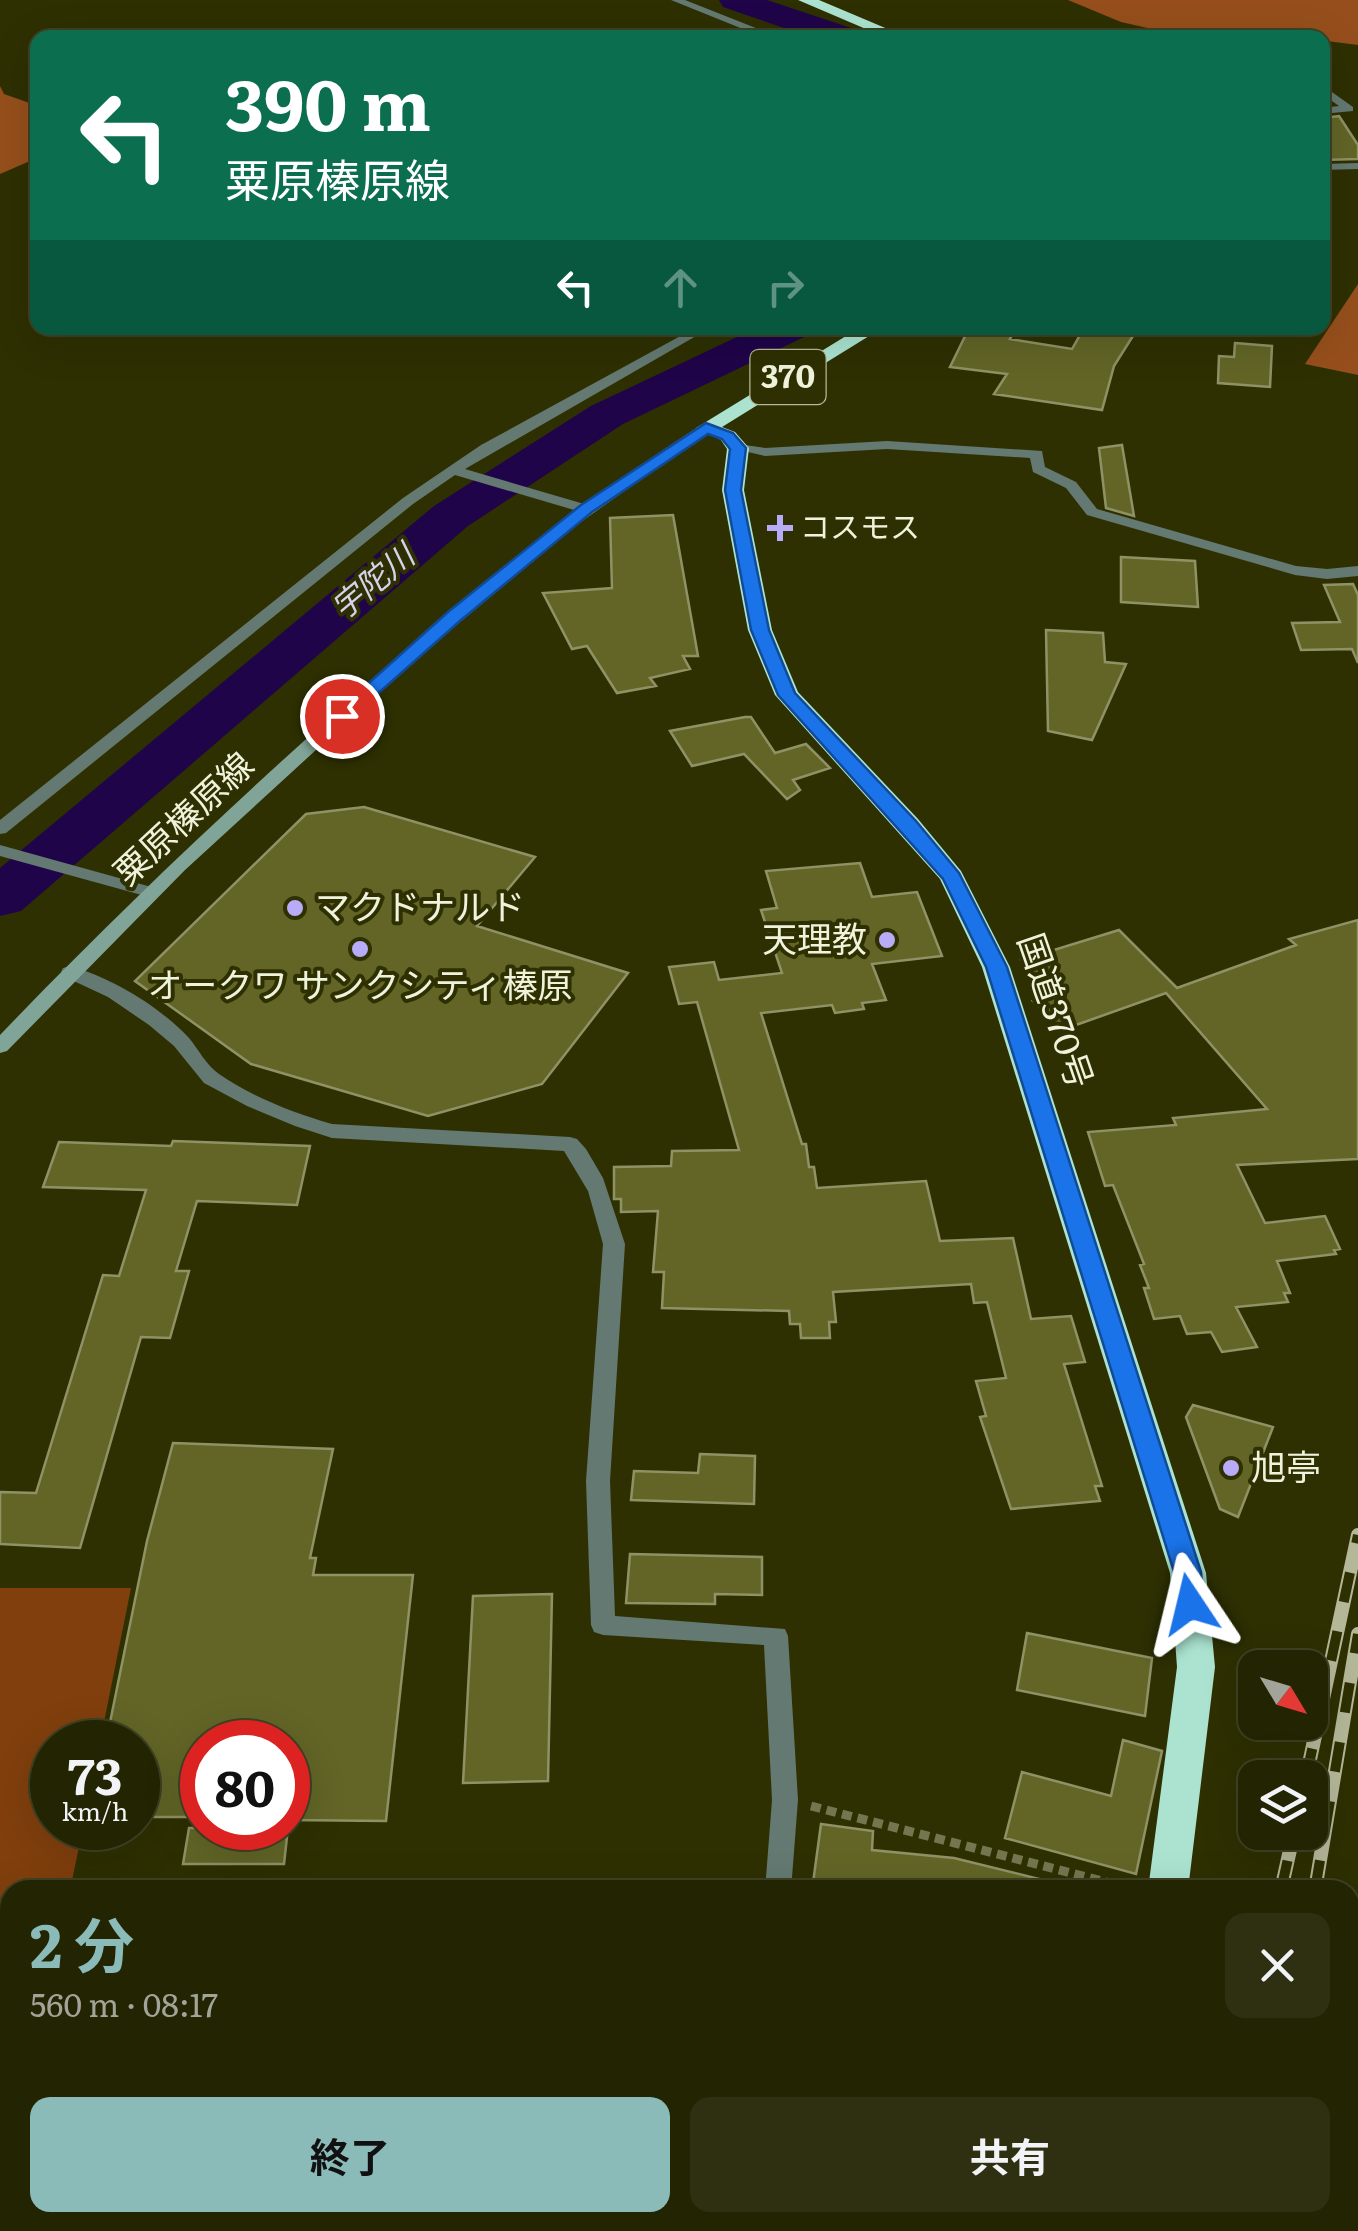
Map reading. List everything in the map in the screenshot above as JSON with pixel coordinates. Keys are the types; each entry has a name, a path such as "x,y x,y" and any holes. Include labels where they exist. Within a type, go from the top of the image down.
{"highway":[{"path":"806,0 882,30"},
{"name":"370","path":"706,428 860,335"},
{"path":"738,448 771,401 802,368"},
{"name":"370","path":"706,428 728,436 738,448"},
{"name":"国道370号","path":"738,448 733,490 760,630 787,695 909,825 952,877 996,967 1188,1572 1196,1667 1169,1880"}],"main road":[{"name":"粟原榛原線","path":"0,1047 228,816 440,628 586,508 706,428"}],"street":[{"path":"676,0 755,30"},
{"path":"1330,95 1358,121"},
{"path":"1330,111 1349,110"},
{"path":"1330,167 1358,166"},
{"path":"0,829 408,501 599,383 691,335"},
{"path":"738,448 764,452 887,445 1037,454 1038,468 1071,485 1092,512 1295,570 1326,574 1358,571"},
{"path":"456,471 586,508"},
{"path":"0,850 149,892"},
{"path":"70,972 103,984 147,1013 182,1044 209,1076 295,1121 332,1130 570,1144 581,1156 610,1220 614,1244 598,1481 603,1625 776,1636 786,1800 779,1880"}],"path":[{"path":"786,1800 1096,1880"}],"shaded area":[{"path":"1068,0 1358,0 1358,45 1330,41 1330,30 1152,29 1121,22"},
{"path":"0,86 4,94 30,103 30,161 0,174"},
{"path":"1358,284 1358,375 1305,364 1324,335 1330,335 1330,326"},
{"path":"0,1588 131,1588 104,1720 30,1720 30,1850 78,1850 72,1880 0,1880"}],"building":[{"path":"1339,116 1358,145 1358,159 1330,160 1330,117"},
{"path":"966,335 1012,335 1010,339 1072,349 1080,335 1134,335 1114,366 1102,410 994,394 1007,374 950,367"},
{"path":"1235,343 1272,346 1270,387 1218,383 1219,356 1234,357"},
{"path":"1122,445 1134,516 1106,508 1099,448"},
{"path":"673,515 698,656 683,656 690,669 650,678 656,686 617,693 587,646 572,649 543,593 612,588 610,518"},
{"path":"1121,557 1195,561 1198,607 1121,602"},
{"path":"1353,584 1358,595 1358,663 1352,649 1301,650 1292,623 1340,622 1324,585"},
{"path":"1046,630 1103,633 1105,662 1126,664 1092,740 1048,731"},
{"path":"751,717 775,753 806,744 830,768 793,780 800,790 787,799 744,754 692,766 670,731"},
{"name":"オークワ サンクシティ榛原","path":"364,807 535,857 477,926 628,973 542,1084 428,1116 251,1064 135,981 306,814"},
{"path":"860,863 872,897 917,892 942,956 872,964 886,1000 862,1003 864,1009 835,1013 832,1005 761,1013 802,1144 806,1144 809,1167 814,1167 817,1188 926,1181 940,1241 1013,1238 1031,1319 1071,1316 1085,1362 1064,1364 1102,1486 1095,1486 1100,1501 1011,1509 980,1417 986,1416 976,1381 1006,1378 987,1302 974,1303 971,1284 833,1292 836,1322 829,1322 830,1338 801,1338 800,1324 790,1324 789,1311 662,1308 664,1272 653,1272 658,1211 621,1212 621,1199 614,1199 614,1167 671,1166 672,1151 739,1150 697,1002 679,1004 669,967 714,962 719,980 782,973 761,910 777,908 766,871"},
{"path":"1358,920 1358,1159 1237,1165 1265,1223 1325,1216 1340,1249 1334,1250 1336,1254 1277,1261 1290,1293 1284,1293 1288,1302 1236,1307 1257,1347 1222,1352 1211,1332 1187,1334 1180,1316 1154,1319 1144,1288 1149,1288 1140,1265 1144,1264 1113,1185 1105,1186 1088,1132 1176,1125 1173,1118 1267,1109 1166,993 1062,1030 1033,1001 1052,994 1021,960 1119,930 1177,988 1296,945 1289,939"},
{"path":"173,1141 310,1146 297,1205 197,1201 176,1271 189,1271 170,1338 141,1337 80,1548 0,1544 0,1492 36,1493 103,1275 119,1276 146,1190 43,1187 59,1142 171,1146"},
{"name":"旭亭","path":"1193,1405 1273,1427 1238,1517 1220,1509 1186,1417"},
{"path":"173,1443 333,1449 310,1558 316,1558 313,1575 413,1575 386,1821 310,1820 310,1720 180,1720 180,1817 160,1817 160,1720 110,1720 147,1541"},
{"path":"700,1454 755,1456 754,1504 631,1500 634,1471 698,1473"},
{"path":"630,1554 762,1557 762,1595 715,1594 715,1604 626,1603"},
{"path":"552,1594 548,1781 463,1783 473,1596"},
{"path":"1027,1633 1152,1658 1145,1716 1017,1690"},
{"path":"1123,1740 1162,1751 1136,1874 1005,1838 1022,1772 1111,1796"},
{"path":"821,1824 873,1831 872,1850 954,1858 1039,1879 1039,1880 813,1880"},
{"path":"185,1850 286,1850 284,1864 183,1864"}],"waterway":[{"name":"宇陀川","path":"735,0 824,30"},
{"name":"宇陀川","path":"0,898 451,516 607,415 774,335"}],"railway":[{"path":"1310,1760 1358,1535"},
{"path":"1317,1880 1358,1634"},
{"path":"1283,1880 1290,1850"}],"place":[{"name":"コスモス","path":"780,528"},
{"name":"マクドナルド","path":"295,908"},
{"name":"天理教","path":"887,940"},
{"name":"オークワ サンクシティ榛原","path":"360,949"},
{"name":"旭亭","path":"1231,1468"}],"route":[{"path":"342,716 586,508 706,428 728,436 738,448 733,490 760,630 787,695 909,825 952,877 996,967 1188,1572 1190,1604"}]}
